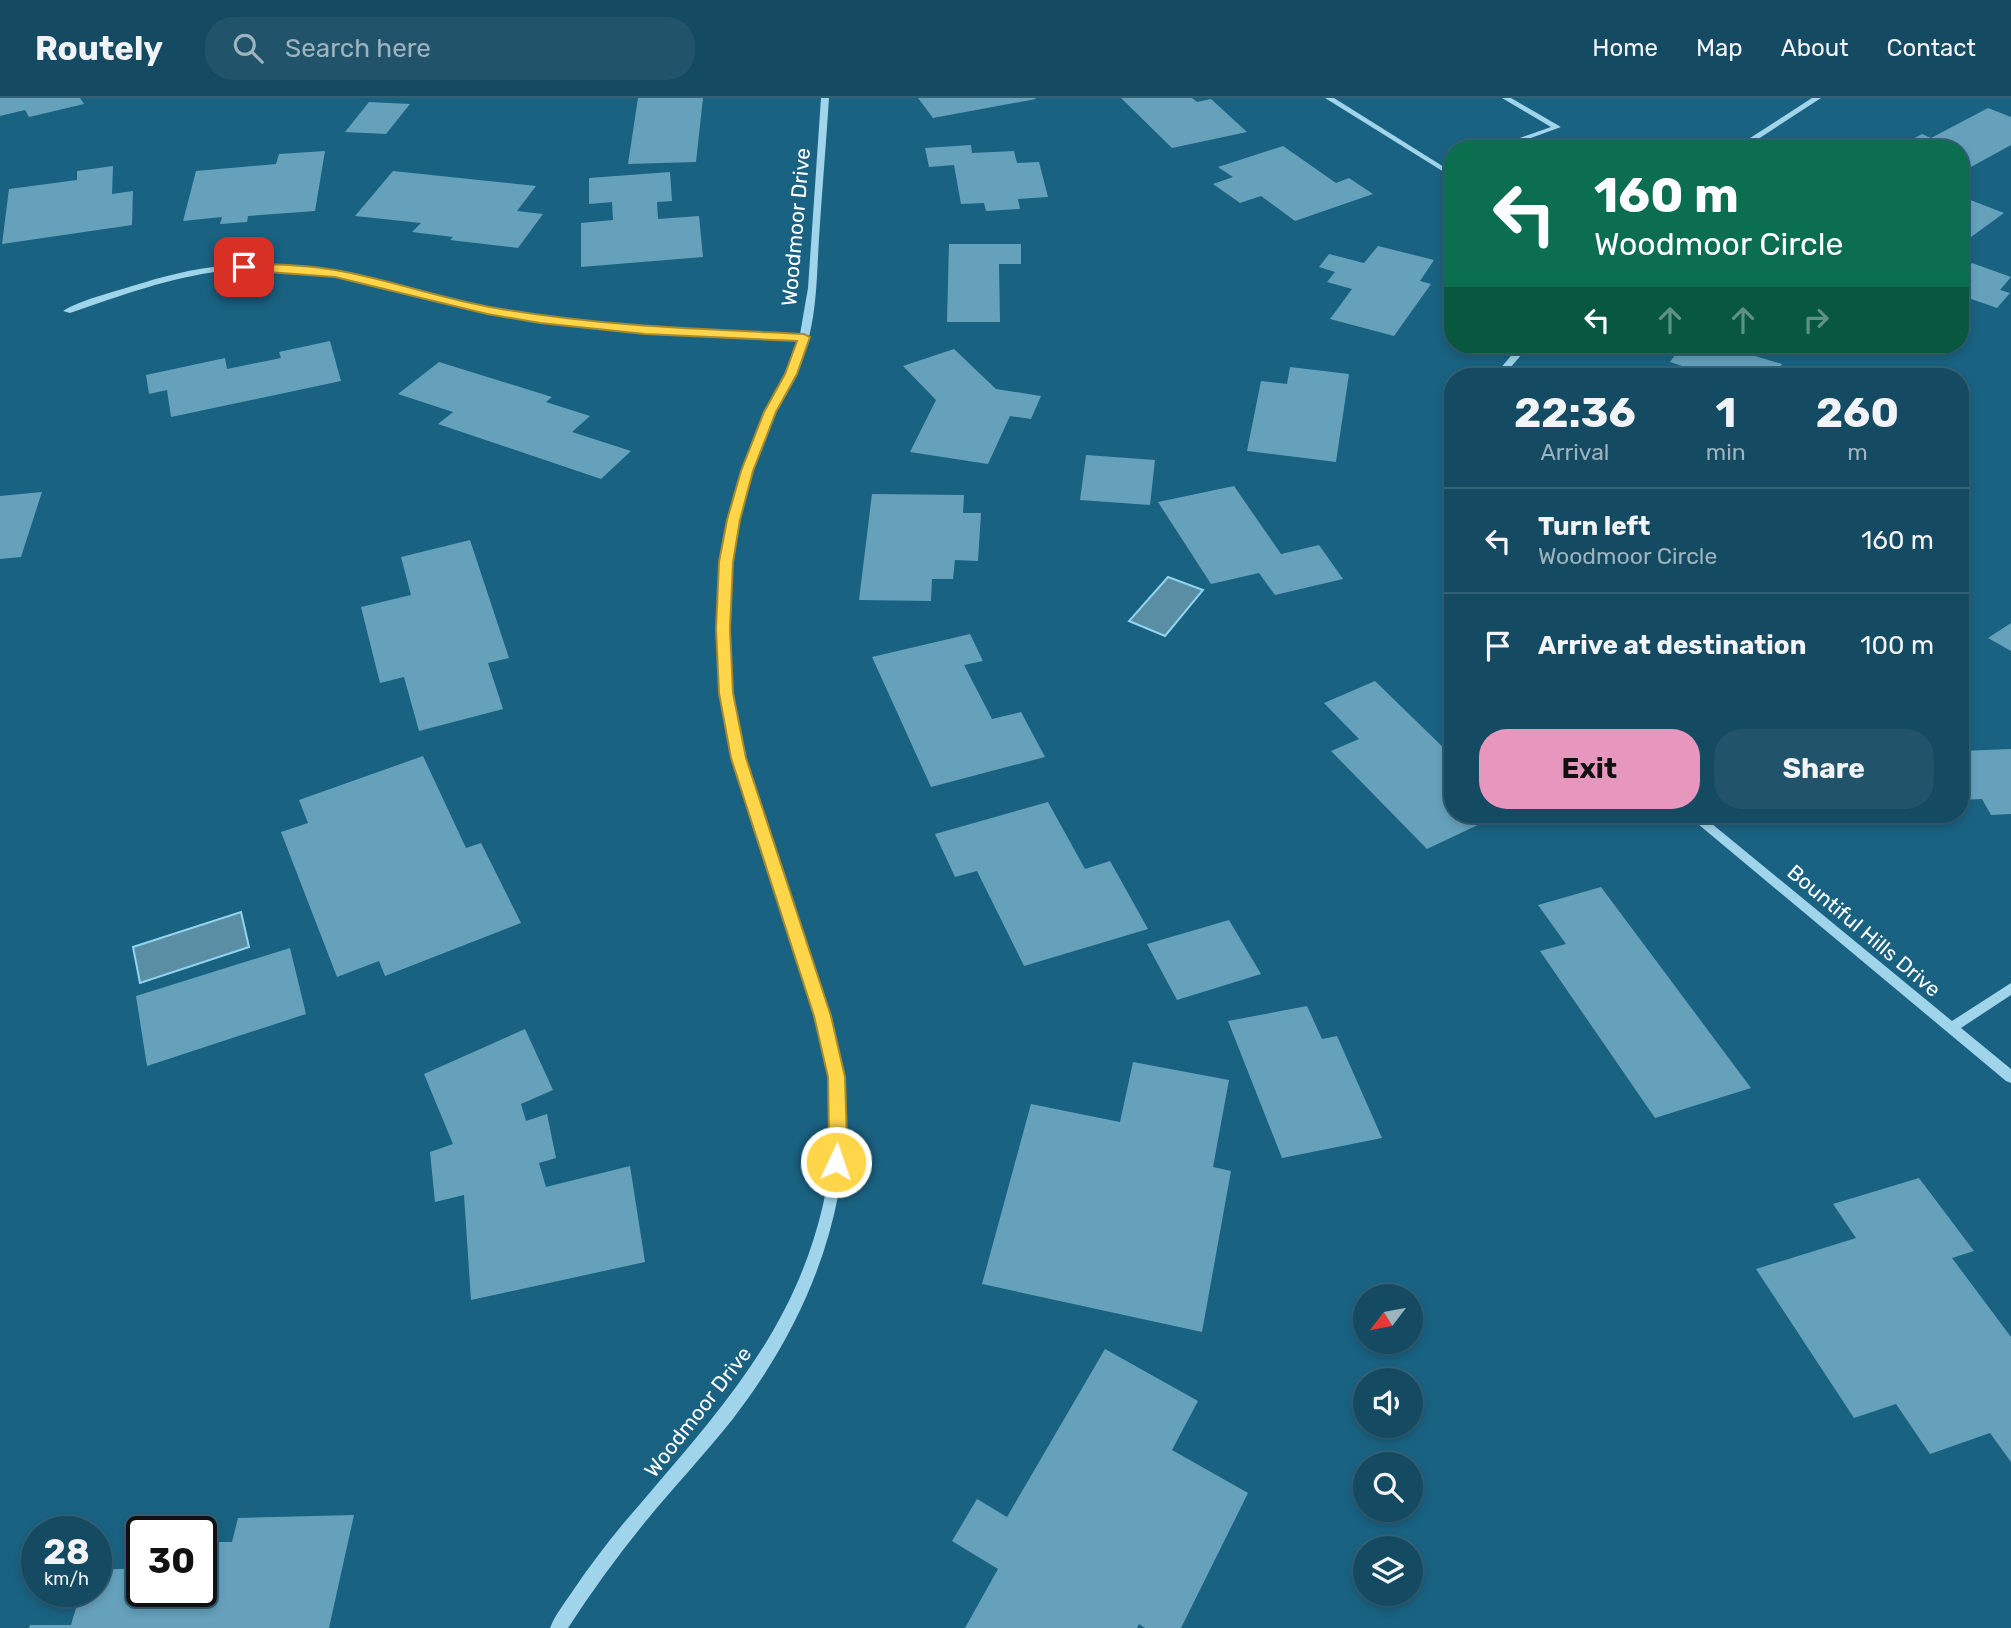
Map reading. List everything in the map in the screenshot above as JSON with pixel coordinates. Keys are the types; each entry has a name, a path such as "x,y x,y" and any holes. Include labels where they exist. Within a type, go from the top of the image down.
{"street":[{"name":"Woodmoor Drive","path":"558,1628 606,1558 748,1385 782,1333 813,1269 831,1206 838,1140 836,1077 822,1016 738,758 726,693 723,629 726,562 737,508 770,412 791,374 804,337 811,296 825,98"},
{"path":"1329,98 1444,170"},
{"path":"1506,98 1557,127 1519,140"},
{"path":"1751,140 1817,98"},
{"path":"1440,167 1444,166"},
{"path":"67,311 177,276 224,268 276,267 335,273 487,310 540,319 645,331 804,337"},
{"path":"1505,368 1517,354"},
{"name":"Bountiful Hills Drive","path":"1703,823 2011,1077"},
{"path":"1951,1028 2011,988"}],"water":[{"path":"1168,577 1203,590 1165,636 1129,621"},
{"path":"241,912 249,947 140,983 133,947"}],"building":[{"path":"0,98 80,98 84,104 29,117 25,110 0,116"},
{"path":"638,98 703,98 696,162 628,164"},
{"path":"918,98 1035,98 1036,99 933,118"},
{"path":"1121,98 1192,98 1197,102 1211,99 1247,132 1172,148"},
{"path":"369,102 410,104 386,134 345,132"},
{"path":"1988,108 2011,117 2011,145 1969,168 1969,140 1911,140 1922,134 1931,138"},
{"path":"971,145 972,153 1014,151 1017,163 1039,162 1048,197 1018,199 1020,209 986,211 984,203 961,204 954,165 929,167 925,148"},
{"path":"1283,146 1336,183 1349,178 1373,194 1295,221 1261,196 1240,203 1213,184 1233,177 1218,167"},
{"path":"325,151 315,211 248,216 247,222 220,224 222,217 183,221 196,171 276,164 279,154"},
{"path":"113,166 112,194 133,191 132,225 2,244 9,189 77,180 77,171"},
{"path":"393,171 536,186 517,211 543,214 518,248 450,240 453,237 412,232 421,223 355,216"},
{"path":"670,172 672,201 657,202 658,219 699,216 703,257 581,267 581,223 613,220 612,202 589,204 589,178"},
{"path":"1969,199 2004,213 1969,238"},
{"path":"949,244 1021,244 1021,264 999,264 1000,322 947,322"},
{"path":"1378,246 1434,260 1420,281 1431,284 1394,336 1330,319 1352,289 1327,282 1335,272 1319,267 1329,254 1364,263"},
{"path":"1972,263 2011,277 2000,290 2010,293 1997,308 1969,298 1969,266"},
{"path":"330,341 341,381 171,417 167,390 149,394 146,375 225,358 227,369 281,358 279,352"},
{"path":"954,349 996,389 1041,396 1031,419 1010,416 988,464 910,452 936,400 903,366"},
{"path":"1676,354 1749,354 1782,364 1780,368 1684,368 1670,362"},
{"path":"439,362 552,397 546,402 590,416 572,432 631,451 601,479 438,424 453,412 398,394"},
{"path":"1290,367 1349,374 1336,462 1247,451 1261,381 1287,384"},
{"path":"1086,455 1155,460 1150,505 1080,500"},
{"path":"1234,486 1281,554 1319,545 1343,579 1275,595 1259,573 1211,584 1158,502"},
{"path":"42,492 21,557 0,559 0,496"},
{"path":"872,494 964,495 963,513 981,513 978,561 955,560 953,579 932,579 931,601 859,600"},
{"path":"470,540 509,658 488,663 503,709 419,731 404,677 380,683 361,607 411,595 401,557"},
{"path":"2011,623 2011,651 1988,638"},
{"path":"970,634 983,661 964,665 992,719 1021,712 1045,757 931,787 872,657"},
{"path":"1375,681 1444,748 1444,823 1482,823 1427,849 1331,751 1359,739 1324,703"},
{"path":"2011,749 2011,814 1991,815 1982,799 1969,800 1969,751"},
{"path":"423,756 466,848 481,843 521,923 385,976 379,961 337,977 281,832 308,823 299,800"},
{"path":"1048,802 1085,869 1110,861 1148,929 1024,966 977,871 955,877 935,834"},
{"path":"1601,887 1751,1088 1655,1118 1540,951 1566,944 1538,905"},
{"path":"1229,920 1261,974 1177,1000 1147,944"},
{"path":"290,948 306,1014 147,1066 136,996"},
{"path":"1307,1006 1322,1039 1337,1036 1382,1138 1282,1158 1228,1021"},
{"path":"525,1029 553,1090 521,1104 526,1121 547,1114 556,1158 539,1163 546,1187 630,1166 645,1262 471,1300 464,1195 435,1202 430,1152 453,1144 424,1074"},
{"path":"1133,1062 1229,1080 1213,1167 1231,1171 1202,1332 982,1284 1031,1104 1120,1122"},
{"path":"1919,1178 1974,1251 1952,1258 2011,1337 2011,1462 1990,1433 1930,1454 1896,1404 1854,1418 1756,1269 1856,1238 1833,1204"},
{"path":"1105,1349 1198,1401 1172,1450 1248,1493 1181,1628 1145,1628 1139,1624 1137,1628 965,1628 998,1569 952,1541 977,1499 1007,1517"},
{"path":"354,1515 329,1628 29,1628 30,1625 71,1625 76,1607 112,1607 112,1569 126,1569 126,1607 217,1607 217,1542 232,1542 238,1518"}],"route":[{"path":"244,267 276,267 335,273 487,310 590,326 645,331 804,337 791,374 770,412 747,471 733,520 726,562 723,629 726,693 738,758 822,1016 836,1077 836,1162"}]}
